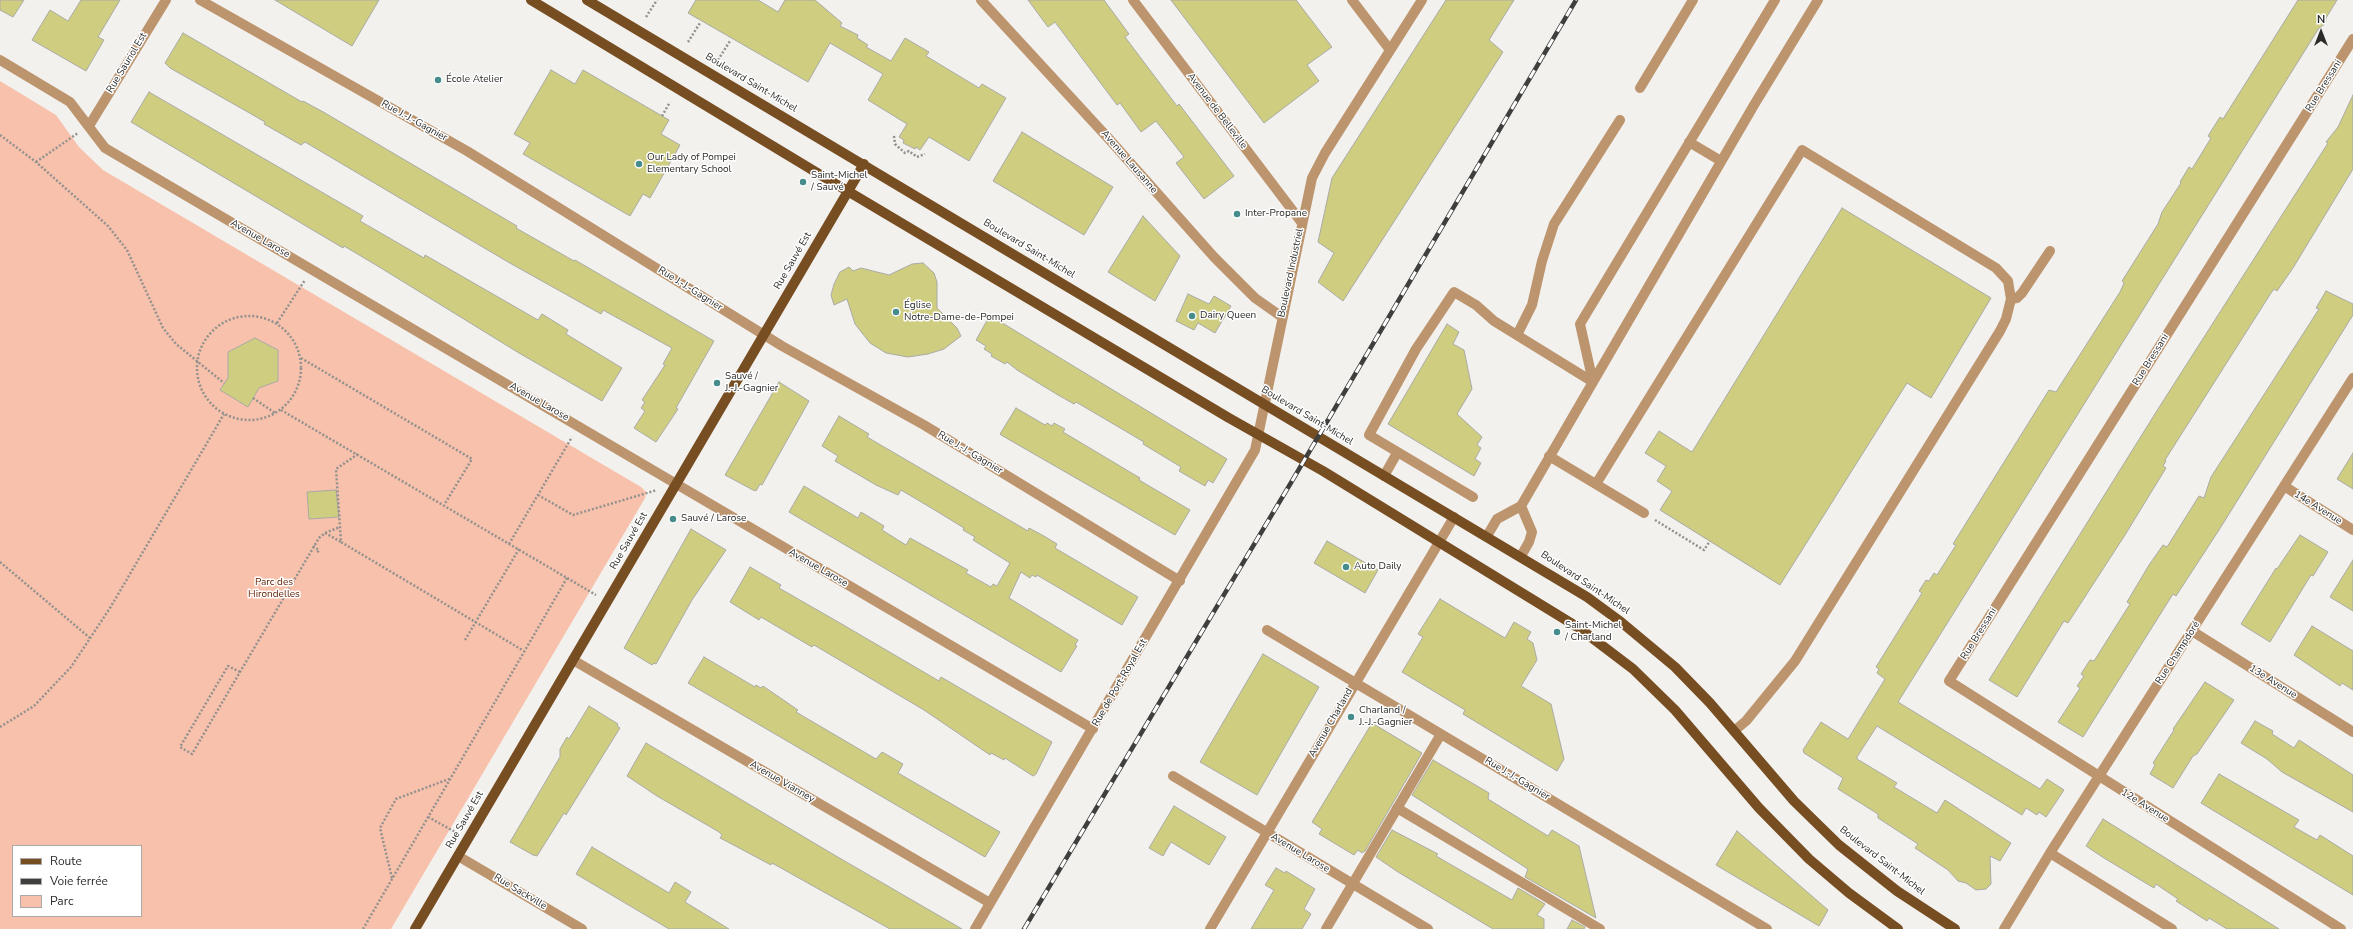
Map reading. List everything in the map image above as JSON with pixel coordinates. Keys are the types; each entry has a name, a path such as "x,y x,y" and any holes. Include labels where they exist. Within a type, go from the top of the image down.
{"main road":[{"path":"531,0 848,191 1258,433 1566,619 1632,670 1686,721 1782,832 1835,881 1894,928"},
{"name":"Boulevard Saint-Michel","path":"587,0 864,164 1264,405 1521,556 1587,597 1644,640 1698,690 1794,801 1839,845 1897,891 1955,929"},
{"name":"Rue Sauvé Est","path":"415,929 864,164"}],"street":[{"name":"Rue Sauriol Est","path":"89,126 166,0"},
{"name":"Rue J.-J.-Gagnier","path":"200,0 467,151 764,335 924,425 1180,580"},
{"name":"Avenue Lausanne","path":"981,0 1110,139 1214,257 1255,298 1282,317"},
{"name":"Avenue de Belleville","path":"1133,0 1302,223"},
{"path":"1352,0 1390,50"},
{"name":"Boulevard Industriel","path":"1258,433 1312,178 1318,166 1422,0"},
{"path":"1640,88 1693,0"},
{"path":"1593,382 1580,324 1775,0"},
{"path":"1487,536 1497,519 1521,506 1721,161 1818,0"},
{"name":"Rue Bressani","path":"1950,681 2353,39"},
{"name":"Avenue Larose","path":"0,60 70,102 105,148 579,425 676,485 1093,729"},
{"path":"1517,335 1532,305 1542,261 1554,224 1620,120"},
{"path":"1689,142 1721,161"},
{"path":"1596,484 1802,150 1996,268 2008,281 2011,299 2006,319 2000,331 1795,661 1746,721 1734,731"},
{"path":"2011,299 2017,298 2022,293 2050,251"},
{"path":"1473,497 1369,435 1416,349 1454,292 1476,305 1494,321 1593,382"},
{"name":"Rue Champdoré","path":"2004,929 2098,777 2353,378"},
{"name":"Rue de Port-Royal Est","path":"975,929 1255,450 1258,433"},
{"path":"1384,476 1397,453"},
{"path":"1549,456 1644,513"},
{"name":"14e Avenue","path":"2284,486 2353,530"},
{"path":"1521,506 1532,532 1529,542 1521,556"},
{"name":"Avenue Charland","path":"1210,929 1454,517"},
{"name":"Rue J.-J.-Gagnier","path":"1267,630 1767,929"},
{"name":"13e Avenue","path":"2192,631 2353,732"},
{"name":"Avenue Vianney","path":"573,660 990,903"},
{"name":"12e Avenue","path":"1950,681 2098,777 2341,929"},
{"path":"1326,929 1441,734"},
{"name":"Avenue Larose","path":"1173,776 1428,929"},
{"path":"1397,808 1600,929"},
{"path":"2050,853 2172,929"},
{"name":"Rue Sackville","path":"458,856 582,929"}],"path":[{"path":"646,17 657,0"},
{"path":"688,42 700,23"},
{"path":"718,60 730,42"},
{"path":"662,116 670,102"},
{"path":"36,162 89,126"},
{"path":"0,135 36,162 99,216 117,236 134,264 163,328 176,344 224,383"},
{"path":"894,136 895,144 905,153 909,151 917,157 924,154"},
{"path":"277,324 312,269"},
{"path":"248,315 263,318 277,324 288,332 296,344 300,357 302,372 292,399 281,410 275,413 250,420 236,419 224,414 212,405 202,393 197,378 197,362 200,348 208,335 219,325 233,318 248,315"},
{"path":"300,357 472,459 444,505"},
{"path":"253,398 275,413"},
{"path":"281,410 607,602"},
{"path":"0,727 34,706 71,667 110,608 224,414"},
{"path":"510,544 579,425"},
{"path":"341,542 336,469 358,454"},
{"path":"538,495 573,515 676,485"},
{"path":"1659,523 1704,550 1710,541"},
{"path":"240,672 228,666 180,747 192,754 240,672 313,546 325,533 340,527"},
{"path":"325,533 524,651"},
{"path":"313,546 319,550 317,553"},
{"path":"465,640 519,549"},
{"path":"0,562 90,638"},
{"path":"363,929 567,578"},
{"path":"392,878 380,828 396,799 450,779"},
{"path":"428,817 468,839"}],"green space":[{"name":"Parc des Hirondelles","path":"0,81 56,115 79,147 103,170 641,487 646,492 645,498 391,929 0,929"}],"building":[{"path":"0,0 24,0 13,17 0,10"},
{"path":"81,0 120,0 98,37 104,40 86,71 32,40 50,10 68,21"},
{"path":"275,0 379,0 352,46"},
{"path":"696,0 758,0 778,12 785,0 815,0 842,23 840,26 858,35 857,38 868,45 866,47 891,61 905,38 929,52 926,56 979,88 982,84 1006,98 969,161 929,137 920,150 916,147 915,149 903,143 904,140 899,137 907,124 868,100 883,74 830,43 808,82 688,13"},
{"path":"1028,0 1104,0 1129,34 1125,37 1177,106 1179,104 1234,176 1204,199 1176,163 1184,157 1156,121 1141,132 1120,103 1117,105 1055,22 1048,27"},
{"path":"1171,0 1296,0 1332,47 1307,65 1319,81 1264,123"},
{"path":"1446,0 1514,0 1489,40 1503,52 1343,301 1318,282 1334,253 1318,242 1332,178"},
{"path":"2298,0 2337,0 2326,18 2325,24 2319,28 1898,702 2040,789 2047,779 2064,790 2046,817 2039,812 2037,815 2026,808 2022,815 1877,726 1857,757 1857,759 1897,783 1894,787 1937,813 1945,800 2011,843 2000,861 1990,856 1991,884 1986,889 1976,890 1966,883 1958,881 1948,870 1915,848 1918,844 1878,818 1878,814 1838,789 1843,778 1804,753 1803,750 1821,722 1848,739 1885,679 1877,673 1879,669 1876,667 1922,593 1919,591 1926,580 1929,581 1934,573 1937,575 1956,545 1953,544 2049,390 2056,392 2120,292 2124,283 2122,281 2158,224 2162,212 2181,183 2180,182 2189,167 2192,169 2211,138 2208,136 2220,117 2223,119"},
{"path":"183,33 302,102 303,101 325,113 517,226 516,228 574,261 575,260 714,341 676,408 678,409 656,442 634,428 645,411 641,408 645,402 642,400 665,365 663,364 672,348 603,310 601,314 508,262 305,142 301,145 264,124 265,122 170,68 165,63"},
{"path":"551,70 575,84 583,70 669,120 661,134 680,145 650,198 643,194 630,216 523,154 530,143 514,134"},
{"path":"149,92 363,216 360,221 424,258 425,255 538,320 542,314 568,330 566,334 622,368 602,401 519,353 344,246 343,248 131,122"},
{"path":"2353,95 2353,169 2293,268 2277,291 2274,289 2271,293 2165,460 2166,461 2163,466 2166,468 2125,535 2068,623 2064,621 2017,697 1989,680 2158,409 2328,143 2326,142 2338,127"},
{"path":"1022,132 1113,187 1084,235 993,181"},
{"path":"1842,208 1991,298 1931,398 1907,383 1780,585 1660,510 1672,491 1657,481 1666,466 1645,453 1659,431 1692,452"},
{"path":"1143,216 1180,256 1155,301 1108,272"},
{"name":"Église Notre-Dame-de-Pompei","path":"923,263 934,273 937,282 937,308 957,328 961,336 944,349 928,354 908,357 886,353 870,343 855,324 847,299 834,305 831,295 834,284 840,272 849,267 853,271 861,268 889,275 912,264"},
{"path":"2326,291 2353,304 2353,315 2219,530 2176,596 2173,594 2083,737 2058,722 2080,688 2077,686 2084,676 2081,674 2090,660 2094,661 2130,604 2127,602 2149,565 2163,545 2167,547 2199,496 2204,498 2211,477 2319,309 2316,308"},
{"path":"1188,294 1209,304 1214,296 1231,306 1215,333 1198,323 1194,330 1176,321"},
{"path":"989,317 1004,324 1227,459 1213,483 1208,480 1205,486 1179,471 1181,467 1143,444 1144,442 1076,402 1074,404 1058,395 1017,370 1007,362 1005,364 991,356 992,354 984,349 986,346 976,340"},
{"path":"1447,324 1459,332 1453,344 1464,350 1472,389 1457,414 1482,437 1477,445 1481,448 1475,459 1481,463 1474,476 1388,424"},
{"path":"255,338 278,350 278,381 259,388 248,407 220,390 228,378 228,352"},
{"path":"779,382 809,401 762,485 760,484 756,491 725,475"},
{"path":"1016,408 1045,425 1047,423 1052,426 1054,423 1065,429 1063,432 1190,510 1175,535 1001,435 1000,434"},
{"path":"839,416 869,434 867,437 1028,531 1029,528 1044,536 1057,544 1055,548 1138,597 1122,625 1037,575 1036,577 1032,575 1030,578 1021,572 1009,598 1078,640 1075,645 1077,646 1061,672 789,512 804,486 858,518 861,512 884,526 882,530 906,545 910,538 968,570 966,573 991,587 993,584 997,586 1010,563 973,540 975,537 963,530 964,528 901,490 898,495 876,485 835,461 838,456 822,446"},
{"path":"2353,453 2353,489 2337,479"},
{"path":"336,490 339,517 309,519 307,492"},
{"path":"691,529 726,550 692,600 656,664 654,663 652,665 624,648"},
{"path":"2300,535 2328,552 2313,576 2311,575 2270,642 2241,624 2276,568 2277,569"},
{"name":"Auto Daily","path":"1327,541 1378,570 1365,593 1314,563"},
{"path":"2353,560 2353,611 2330,597"},
{"path":"750,567 781,585 779,588 939,681 941,677 1052,742 1036,774 1033,776 1005,758 1004,760 991,753 990,755 924,710 814,645 812,647 761,617 759,620 730,602"},
{"path":"1440,599 1505,638 1514,622 1531,632 1527,639 1533,643 1537,660 1521,686 1551,704 1564,759 1557,771 1463,714 1465,710 1402,672 1423,637 1418,634"},
{"path":"2312,626 2353,651 2353,690 2342,683 2340,686 2294,655"},
{"path":"1263,654 1319,687 1257,795 1200,762"},
{"path":"704,657 755,687 756,685 761,688 763,686 798,710 796,712 876,759 882,752 903,764 898,773 1000,832 985,857 688,683"},
{"path":"2205,682 2234,700 2197,754 2193,756 2173,788 2150,774 2155,765 2153,763 2174,730 2173,729"},
{"path":"589,706 618,724 617,726 620,728 566,815 564,813 537,856 533,855 510,842 560,757 560,749 567,737 569,739"},
{"path":"2255,721 2273,731 2272,734 2294,748 2299,740 2353,775 2353,812 2282,772 2267,759 2241,743"},
{"path":"1372,723 1422,753 1365,851 1362,853 1358,850 1354,855 1319,834 1322,829 1312,822"},
{"path":"646,743 962,929 890,929 772,863 771,865 720,838 722,835 719,832 657,796 627,776"},
{"path":"1433,760 1489,793 1488,799 1548,836 1552,830 1579,846 1596,918 1525,877 1528,869 1412,795"},
{"path":"2219,774 2299,820 2294,827 2317,840 2320,835 2353,856 2353,895 2201,803"},
{"path":"1174,806 1226,837 1209,865 1171,842 1163,856 1149,848"},
{"path":"2103,819 2279,929 2227,929 2209,918 2207,921 2176,901 2178,899 2156,884 2154,888 2104,858 2086,846"},
{"path":"1392,830 1438,854 1436,856 1512,900 1518,888 1545,904 1537,915 1544,919 1544,929 1493,929 1398,872 1376,857"},
{"path":"1737,831 1828,910 1819,926 1716,865"},
{"path":"592,847 669,893 675,882 691,892 685,902 729,929 669,929 576,874"},
{"path":"1276,868 1285,873 1286,871 1315,889 1304,909 1311,914 1302,929 1251,929 1274,890 1265,885"},
{"path":"1572,920 1585,927 1584,929 1567,929"}],"railway":[{"path":"1024,929 1292,481 1576,0"}],"place":[{"name":"École Atelier","path":"438,80"},
{"name":"Our Lady of Pompei Elementary School","path":"639,164"},
{"name":"Saint-Michel / Sauvé","path":"803,182"},
{"name":"Inter-Propane","path":"1237,214"},
{"name":"Église Notre-Dame-de-Pompei","path":"896,312"},
{"name":"Dairy Queen","path":"1192,316"},
{"name":"Sauvé / J.-J.-Gagnier","path":"717,383"},
{"name":"Sauvé / Larose","path":"673,519"},
{"name":"Auto Daily","path":"1346,567"},
{"name":"Saint-Michel / Charland","path":"1557,632"},
{"name":"Charland / J.-J.-Gagnier","path":"1351,717"}]}
